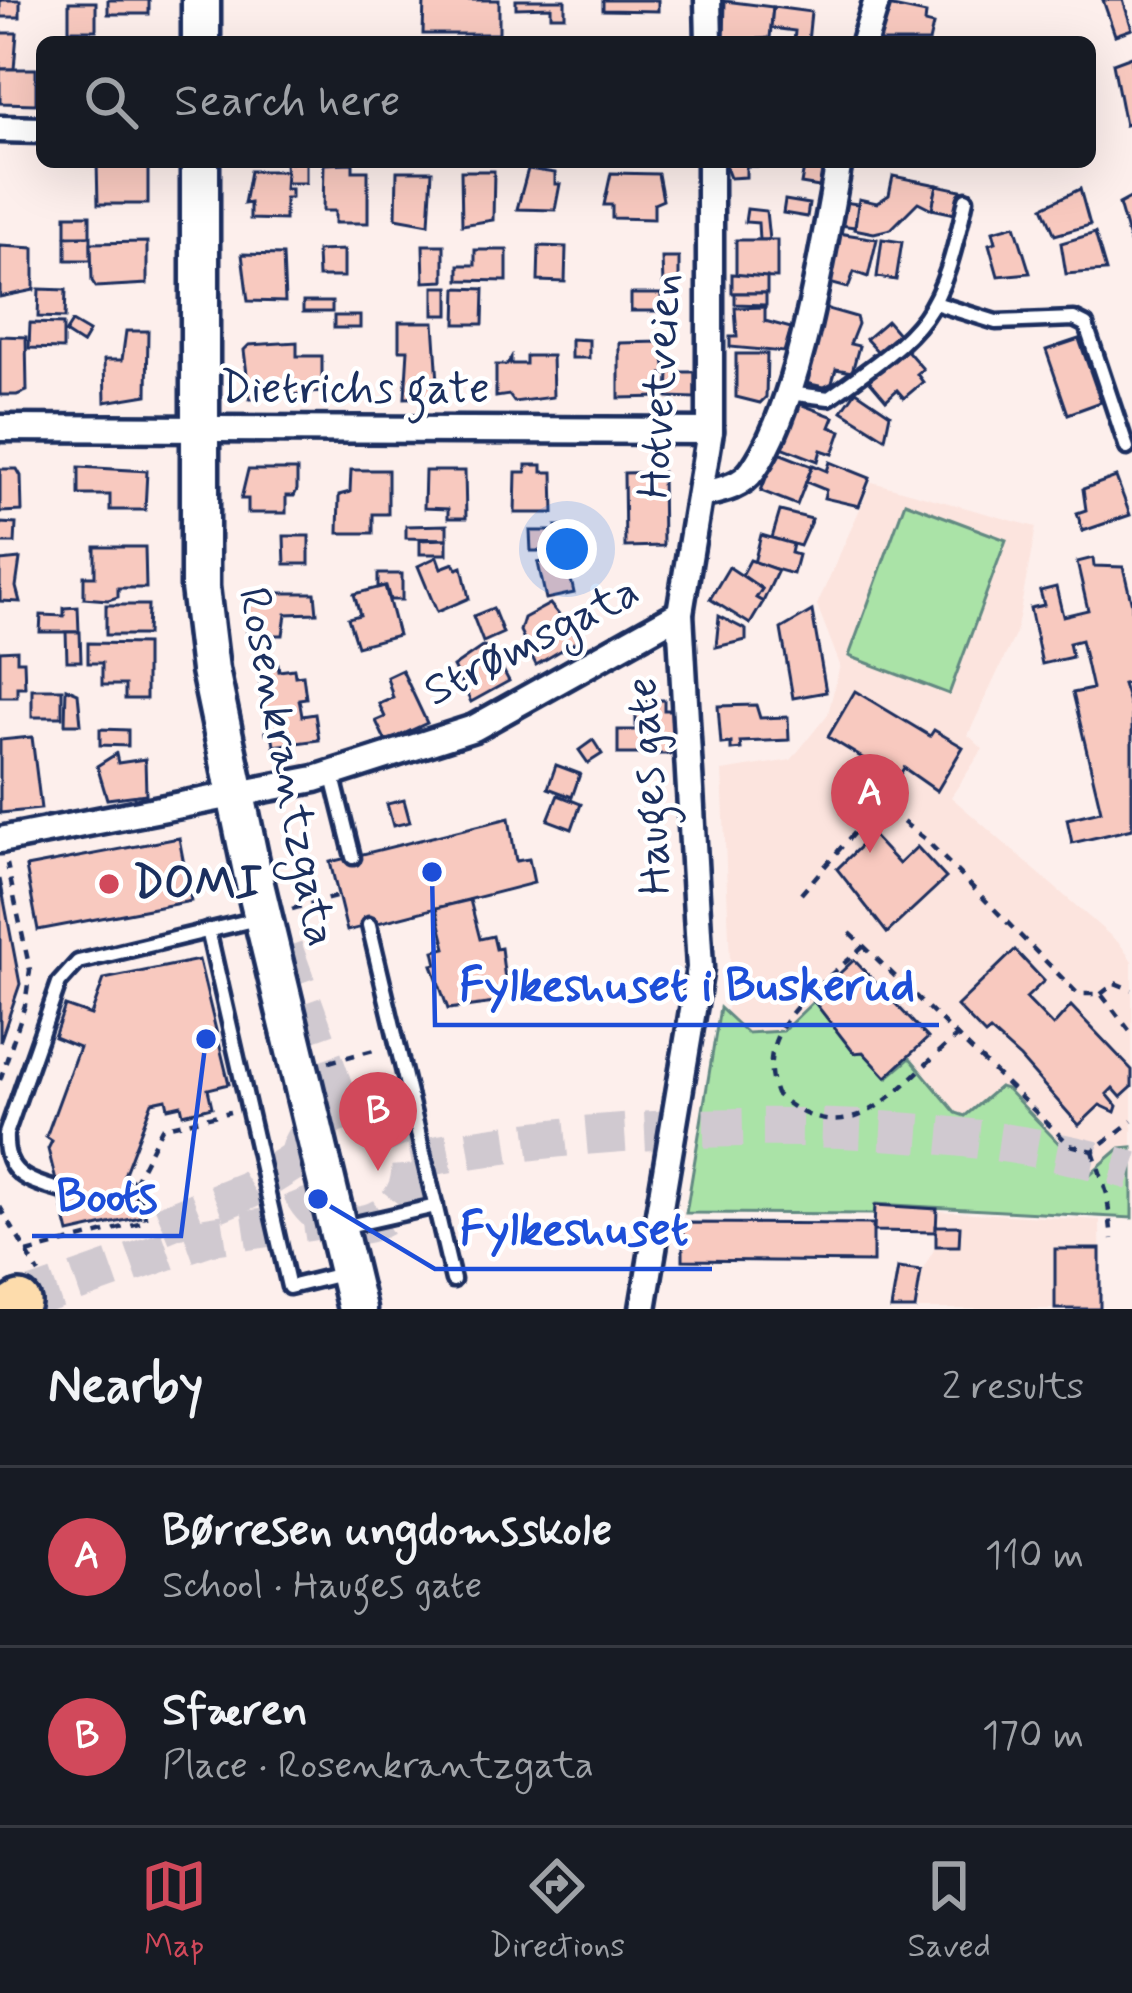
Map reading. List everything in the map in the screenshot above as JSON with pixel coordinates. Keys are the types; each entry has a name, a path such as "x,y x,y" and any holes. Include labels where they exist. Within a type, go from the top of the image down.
{"street":[{"path":"201,0 201,36"},
{"path":"708,0 709,36"},
{"path":"866,36 877,0"},
{"path":"0,130 36,130"},
{"name":"Rosenkrantzgata","path":"200,168 200,586 210,670 263,917 357,1309"},
{"name":"Hotvetveien","path":"680,614 704,494 710,431 710,168"},
{"path":"704,494 728,489 752,473 787,393 838,168"},
{"name":"Dietrichs gate","path":"0,428 710,431"},
{"name":"Strømsgata","path":"1,839 332,773 474,728 680,614"},
{"name":"Hauges gate","path":"643,1309 700,968 680,614"}],"lane":[{"path":"787,393 829,398 902,346 938,304 966,199"},
{"path":"938,304 996,322 1075,319 1086,325 1127,448"},
{"path":"332,773 353,857"},
{"path":"58,1190 23,1179 5,1152 6,1134 58,983 92,956 263,917"},
{"path":"369,925 453,1280"},
{"path":"208,930 289,1287 349,1272"},
{"path":"338,1228 436,1206"}],"path":[{"path":"868,779 881,790 886,808 925,839 1078,994 1101,994 1114,983 1132,990"},
{"path":"801,894 869,814 886,808"},
{"path":"0,1080 25,1005 30,970 1,839"},
{"path":"263,917 339,896"},
{"path":"850,933 1070,1145 1093,1151"},
{"path":"864,946 777,1029 768,1064 776,1094 824,1122 845,1124 861,1118 958,1035"},
{"path":"1101,994 1132,1034"},
{"path":"300,1069 397,1044"},
{"path":"0,1207 19,1287 146,1221 136,1179 162,1129 234,1112"},
{"path":"1093,1151 1132,1120"},
{"path":"1093,1151 1107,1194 1112,1240"}],"shaded area":[{"path":"872,482 1036,527 1016,633 968,735 983,749 951,797 1120,944 1132,961 1132,1218 695,1196 731,984 722,771 791,760 828,714 840,665 817,605"},
{"path":"937,1211 1100,1220 1101,1309 916,1309 922,1271 936,1246"}],"green space":[{"path":"905,502 1006,540 949,694 849,656"},
{"path":"814,1001 854,1053 863,1052 887,1078 910,1058 956,1113 965,1116 999,1087 1007,1089 1089,1175 1120,1148 1132,1147 1132,1218 876,1204 874,1214 686,1213 720,1008 747,1033 783,1031"}],"building":[{"path":"0,0 20,0 20,17 0,17"},
{"path":"108,0 149,0 149,14 108,14"},
{"path":"424,0 499,0 499,34 423,34"},
{"path":"516,0 565,0 565,16 551,16 551,7 516,8"},
{"path":"603,0 658,0 658,11 603,10"},
{"path":"1103,0 1123,0 1132,29 1115,35"},
{"path":"725,1 773,7 770,36 724,36"},
{"path":"69,2 96,2 96,30 69,30"},
{"path":"883,5 926,14 925,23 933,25 930,36 877,36"},
{"path":"773,7 811,12 809,36 771,28"},
{"path":"0,33 17,33 14,69 0,69"},
{"path":"1132,56 1132,123 1125,125 1113,63"},
{"path":"0,69 36,69 36,104 0,103"},
{"path":"97,168 148,168 148,204 98,204"},
{"path":"285,168 306,168 306,183 286,183"},
{"path":"324,168 368,171 368,223 335,223 335,211 323,211"},
{"path":"726,168 746,168 746,177 730,178"},
{"path":"804,168 829,168 825,188 801,184"},
{"path":"528,169 555,173 555,184 560,184 555,210 517,209"},
{"path":"250,171 286,171 285,189 291,189 291,198 285,198 285,220 250,219 250,203 244,204"},
{"path":"397,171 432,171 429,224 396,218"},
{"path":"461,171 494,171 493,220 462,225"},
{"path":"611,173 658,174 663,200 654,204 654,219 612,218 612,205 604,205"},
{"path":"893,176 937,185 932,209 918,202 891,229 874,233 854,229 859,199 877,203 889,195"},
{"path":"937,185 965,191 960,215 932,209"},
{"path":"1080,189 1090,225 1055,235 1043,207"},
{"path":"1132,197 1132,245 1131,246 1119,204"},
{"path":"785,200 809,204 807,217 783,213"},
{"path":"843,202 858,204 855,227 839,225"},
{"path":"747,209 766,211 769,240 759,240 758,223 745,222"},
{"path":"66,215 90,215 90,236 66,236"},
{"path":"1015,225 1030,273 998,276 989,244 996,242 993,231"},
{"path":"838,233 877,239 868,277 854,272 848,288 829,283"},
{"path":"1095,233 1106,271 1066,274 1061,243"},
{"path":"91,236 91,260 66,260 66,237"},
{"path":"882,239 902,242 896,280 877,277"},
{"path":"736,240 777,240 777,278 736,277"},
{"path":"147,242 147,284 96,287 91,243"},
{"path":"423,245 444,245 444,281 424,282"},
{"path":"0,246 34,248 34,290 0,297"},
{"path":"539,246 566,247 565,282 538,281"},
{"path":"344,250 344,277 318,277 317,251"},
{"path":"475,250 507,250 507,281 459,280 459,265 475,265"},
{"path":"242,254 283,255 285,302 248,301"},
{"path":"662,258 679,258 679,285 663,285"},
{"path":"732,274 767,277 767,293 732,293"},
{"path":"434,287 449,287 449,315 434,315"},
{"path":"457,288 484,289 483,324 456,324"},
{"path":"39,289 66,290 65,318 38,317"},
{"path":"735,293 766,293 766,305 735,304"},
{"path":"631,294 661,294 661,311 631,311"},
{"path":"303,302 332,302 332,312 303,312"},
{"path":"765,307 765,321 791,328 784,352 730,347 730,337 737,337 735,308"},
{"path":"821,307 856,317 850,344 859,346 852,372 836,369 832,383 824,387 801,382"},
{"path":"334,316 360,316 360,328 334,328"},
{"path":"887,321 900,336 879,353 866,339"},
{"path":"72,322 89,332 82,344 65,333"},
{"path":"399,322 434,322 439,397 405,398 408,350 399,350"},
{"path":"30,323 63,324 63,349 29,348"},
{"path":"126,331 148,331 147,395 105,402 104,360 122,360"},
{"path":"0,336 26,337 27,391 17,395 0,395"},
{"path":"571,339 589,340 589,358 571,358"},
{"path":"1079,339 1101,402 1068,414 1046,350"},
{"path":"297,342 297,356 322,356 322,392 250,399 244,350 249,345"},
{"path":"662,342 666,374 662,374 662,397 619,398 619,343"},
{"path":"905,348 923,369 917,374 923,382 904,398 897,390 886,400 868,379"},
{"path":"736,354 767,354 766,397 760,403 736,397"},
{"path":"526,356 552,356 553,397 514,402 509,395 496,397 496,365 507,365 511,358 511,364 526,364"},
{"path":"669,372 695,372 695,398 668,397"},
{"path":"856,391 890,414 885,438 842,411"},
{"path":"795,402 834,417 830,427 841,431 833,454 821,450 818,461 779,446"},
{"path":"776,452 812,466 797,505 761,491"},
{"path":"830,462 870,478 859,506 824,498 826,490 806,482 813,465 827,471"},
{"path":"526,465 542,465 542,472 553,472 554,513 515,513 516,472 526,472"},
{"path":"79,467 147,471 145,510 110,510 110,495 79,495"},
{"path":"0,469 17,469 21,476 22,511 0,512"},
{"path":"248,470 297,470 297,490 294,496 286,496 286,513 248,513 248,499 241,499"},
{"path":"351,470 388,470 388,514 373,514 373,533 338,533 339,495 350,492"},
{"path":"425,471 465,471 466,518 448,518 448,509 424,508"},
{"path":"662,472 663,546 625,547 624,473"},
{"path":"1116,477 1130,515 1083,531 1077,513 1086,510 1083,489"},
{"path":"780,511 812,519 800,546 772,538"},
{"path":"0,523 16,524 15,543 0,543"},
{"path":"447,525 447,539 406,538 406,526"},
{"path":"556,526 570,526 570,551 531,551 530,531 556,531"},
{"path":"761,535 793,544 791,553 798,555 793,574 754,563"},
{"path":"284,536 309,536 309,564 285,564"},
{"path":"447,539 447,554 420,554 420,540"},
{"path":"95,547 145,547 146,588 118,588 118,597 108,600 84,598 84,576 95,576"},
{"path":"437,557 441,568 454,563 457,569 462,567 469,598 437,612 418,566"},
{"path":"566,557 574,593 546,599 538,563"},
{"path":"1093,558 1094,566 1123,567 1132,605 1132,682 1123,684 1132,712 1132,829 1072,843 1067,819 1101,811 1073,693 1092,689 1081,640 1069,643 1072,657 1042,664 1030,608 1044,605 1040,591 1056,587 1063,616 1088,610 1077,562"},
{"path":"20,559 16,587 20,602 0,601 0,561"},
{"path":"750,560 778,570 763,602 756,598 762,589 742,575"},
{"path":"729,567 762,589 756,598 763,602 750,624 710,599"},
{"path":"378,574 402,574 402,600 390,600 386,586 378,587"},
{"path":"385,586 398,635 357,646 348,618 360,615 354,594"},
{"path":"247,593 315,593 317,613 286,614 283,635 247,635"},
{"path":"550,604 579,640 536,665 520,631 524,618"},
{"path":"106,605 148,605 147,635 106,635"},
{"path":"78,607 79,632 40,632 41,615 64,616 64,608"},
{"path":"493,608 503,633 483,642 473,616"},
{"path":"812,611 826,692 793,698 781,629"},
{"path":"719,616 746,630 746,640 716,647"},
{"path":"66,632 80,632 81,661 67,661"},
{"path":"88,643 146,644 146,699 125,699 125,685 102,685 102,663 88,663"},
{"path":"482,647 491,648 509,681 471,702 453,667"},
{"path":"17,650 17,661 24,661 25,687 17,687 17,697 0,697 0,651"},
{"path":"278,664 279,671 294,669 295,676 303,675 302,716 315,714 319,740 274,746 272,732 266,733 258,667"},
{"path":"402,670 427,723 386,742 376,721 385,717 379,704 393,698 387,677"},
{"path":"66,688 78,693 81,724 65,724"},
{"path":"32,689 62,689 62,717 32,717"},
{"path":"855,691 930,736 934,730 963,747 937,791 904,768 897,779 828,737"},
{"path":"647,700 664,700 664,710 675,710 675,754 618,754 618,730 636,730 636,710 647,711"},
{"path":"756,705 760,718 788,717 789,740 740,742 741,749 731,750 731,743 721,744 718,706"},
{"path":"100,729 128,730 128,746 100,745"},
{"path":"32,737 41,809 0,813 0,740"},
{"path":"593,740 602,754 588,763 579,750"},
{"path":"116,754 118,763 145,759 146,794 107,799 97,766"},
{"path":"556,765 580,774 572,797 548,788"},
{"path":"558,795 581,804 572,829 548,820"},
{"path":"404,800 410,822 393,826 387,804"},
{"path":"509,818 516,861 529,859 534,883 347,931 330,862"},
{"path":"872,835 899,864 917,847 946,878 887,933 837,869"},
{"name":"DOMI","path":"179,838 191,901 38,930 26,867"},
{"path":"0,879 20,984 0,1042"},
{"path":"470,900 480,939 493,936 496,949 501,948 507,995 494,998 495,1003 448,1009 432,965 437,964 434,951 446,948 436,908"},
{"path":"1015,950 1044,981 1026,998 1053,1026 1071,1006 1132,1070 1132,1087 1121,1097 1113,1088 1107,1094 1117,1106 1115,1112 1100,1105 1079,1125 1020,1058 990,1031 985,1035 957,1006"},
{"path":"199,960 229,1084 208,1089 212,1107 183,1114 181,1105 168,1108 166,1099 152,1102 123,1178 132,1180 140,1217 69,1233 48,1149 52,1141 46,1137 79,1047 54,1037 65,1006 91,1015 104,979"},
{"path":"854,960 928,1038 886,1077 863,1052 854,1053 812,999"},
{"path":"875,1205 937,1209 936,1232 874,1231"},
{"path":"683,1223 873,1224 873,1262 683,1260"},
{"path":"936,1226 960,1226 959,1246 936,1246"},
{"path":"1055,1249 1100,1249 1100,1309 1055,1309"},
{"path":"898,1268 921,1271 915,1309 891,1309"}],"tunnel":[{"path":"283,948 342,1112"},
{"path":"354,1111 376,1115 394,1128 407,1146 411,1168 407,1190 394,1208 376,1221 354,1225 332,1221 314,1208 301,1190 297,1168 301,1146 314,1128 332,1115 354,1111"},
{"path":"411,1160 580,1136 773,1127 965,1138 1053,1151 1132,1171"},
{"path":"162,1225 248,1190 297,1159"},
{"path":"20,1302 209,1236 326,1219"}],"place":[{"name":"Børresen ungdomsskole","path":"870,853"},
{"name":"Fylkeshuset i Buskerud","path":"432,872"},
{"name":"DOMI","path":"109,884"},
{"name":"Boots","path":"206,1039"},
{"name":"Sfæren","path":"378,1171"},
{"name":"Fylkeshuset","path":"318,1199"}]}
